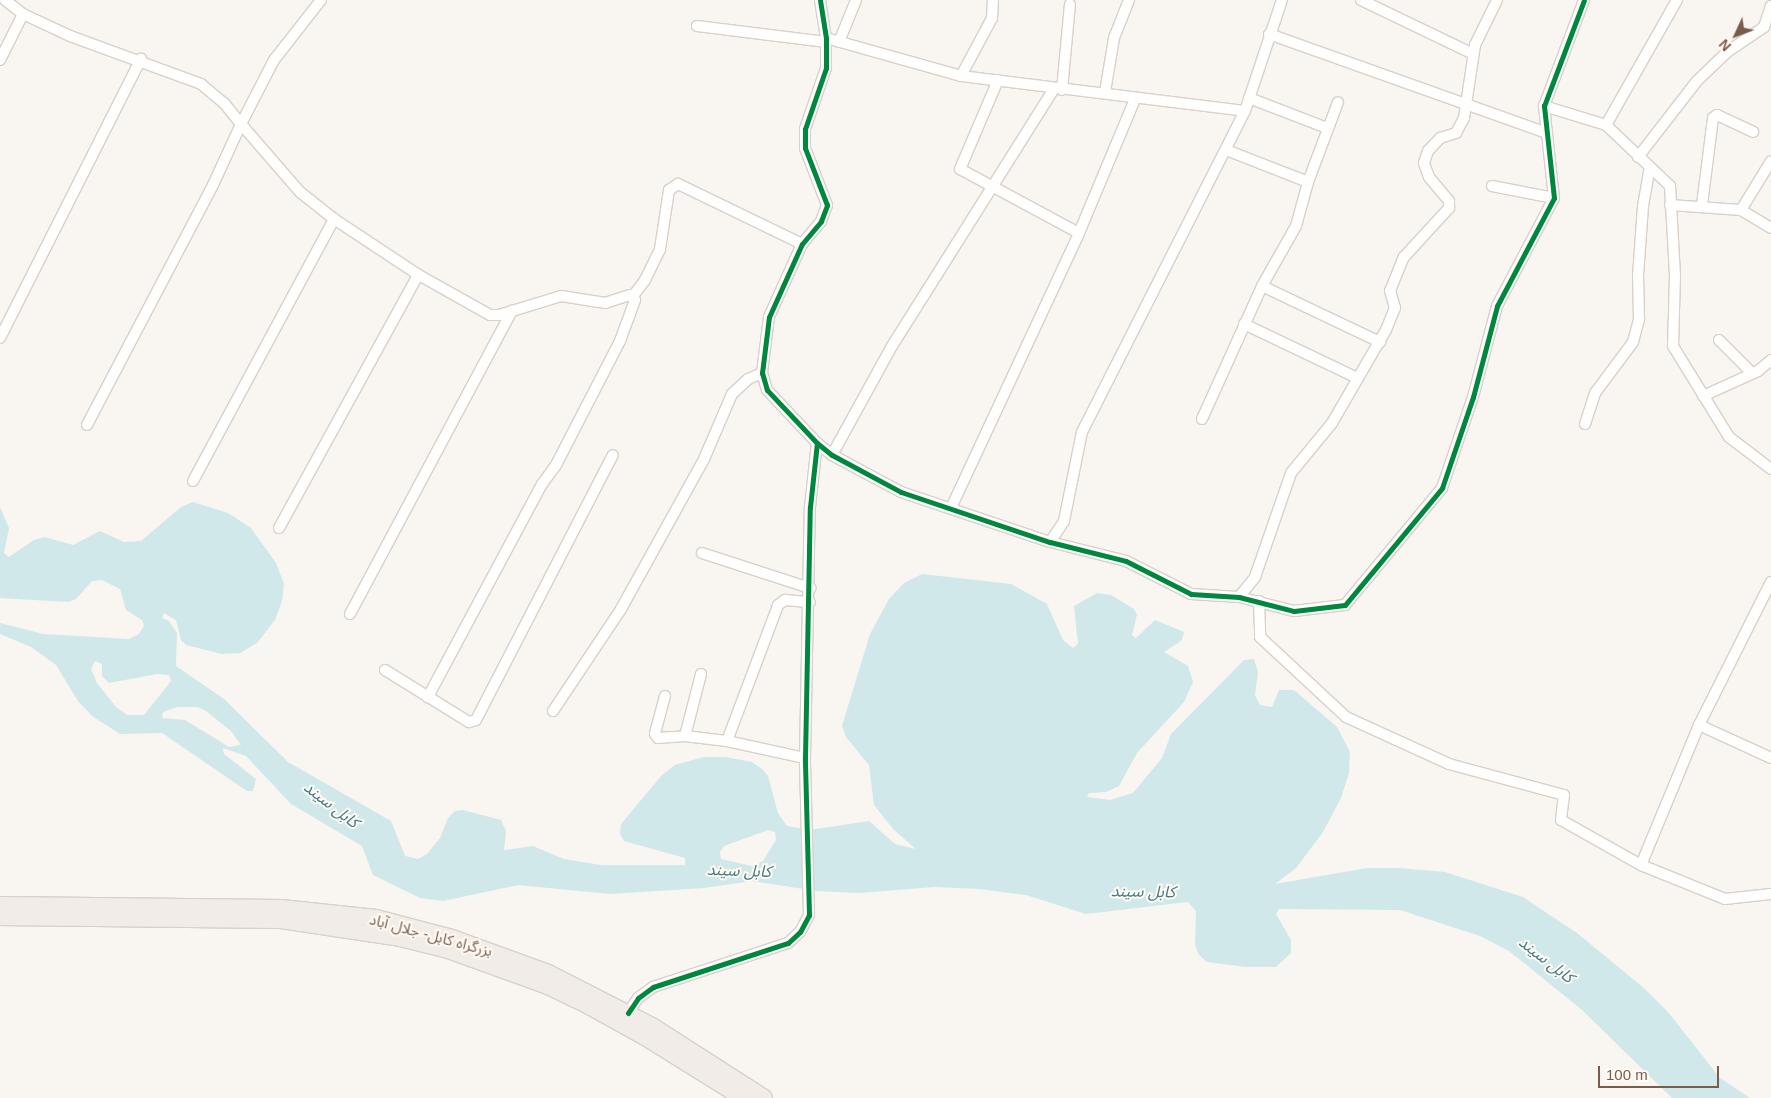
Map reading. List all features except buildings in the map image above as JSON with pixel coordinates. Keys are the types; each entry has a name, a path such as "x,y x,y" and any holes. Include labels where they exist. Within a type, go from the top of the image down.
{"highway":[{"name":"بزرگراه کابل- جلال آباد","path":"0,905 376,918 452,938 548,973 628,1013 648,1032"},
{"name":"بزرگراه کابل- جلال آباد","path":"0,916 281,914 400,938 475,958 548,986 648,1032 715,1073 762,1097"},
{"name":"بزرگراه کابل- جلال آباد","path":"715,1073 724,1093 742,1098"}],"street":[{"path":"5,0 23,14 70,36 141,60 201,84 224,103 289,182 334,219 418,275 490,315 512,312 561,296 604,303 633,296 645,280 660,249 669,190 678,184 802,244"},
{"path":"87,425 213,185 241,124 274,60 321,0"},
{"path":"820,0 826,40 826,68 804,129 805,148 827,205 821,220 802,244 769,317 762,373 767,390 817,443 832,455 901,492 1050,542 1126,561 1191,594 1239,596 1294,611 1345,605 1442,488 1473,396 1497,306 1554,198 1544,106 1584,0"},
{"path":"839,42 856,0"},
{"path":"961,76 992,18 993,0"},
{"path":"1105,92 1114,38 1128,0"},
{"path":"1050,542 1064,521 1082,432 1245,111 1282,0"},
{"path":"1361,0 1473,54"},
{"path":"1239,596 1255,577 1291,473 1332,423 1380,342 1395,308 1390,291 1397,270 1415,243 1449,208 1449,201 1429,177 1424,163 1428,151 1440,138 1456,133 1464,118 1464,104 1473,54 1498,0"},
{"path":"1606,125 1677,0"},
{"path":"1638,157 1698,81 1727,52 1764,27 1771,6 1763,0"},
{"path":"832,455 892,346 1058,90 1070,4"},
{"path":"0,60 23,14"},
{"path":"697,26 839,42 961,76 1058,90 1105,92 1135,99 1245,111"},
{"path":"1270,34 1547,133"},
{"path":"0,338 141,60"},
{"path":"998,80 959,166 993,188 1079,232"},
{"path":"1249,98 1327,128"},
{"path":"951,508 1079,232 1135,99"},
{"path":"1202,419 1262,286 1296,226 1308,182 1338,102"},
{"path":"1544,106 1606,125 1670,186 1675,275 1673,346 1729,437 1771,469"},
{"path":"1702,205 1713,118 1717,115 1754,132"},
{"path":"1226,150 1308,182"},
{"path":"1741,210 1771,161"},
{"path":"1585,424 1595,393 1633,342 1639,319 1640,241 1650,168"},
{"path":"1492,186 1554,198"},
{"path":"1670,205 1702,205 1741,210 1771,228"},
{"path":"193,481 334,219"},
{"path":"279,528 418,275"},
{"path":"1262,286 1380,342"},
{"path":"428,697 542,484 556,465 616,349 635,300 633,296"},
{"path":"350,614 512,312"},
{"path":"1244,324 1357,378"},
{"path":"1719,340 1752,372"},
{"path":"1703,396 1752,372 1771,360"},
{"path":"553,711 621,608 704,459 732,394 748,379 762,373"},
{"path":"628,1013 638,998 653,987 788,943 800,932 809,915 805,758 810,602 810,507 817,443"},
{"path":"385,670 469,722 476,720 613,456"},
{"path":"702,553 810,588"},
{"path":"1642,865 1698,725 1771,582"},
{"path":"727,741 778,605 785,600 810,602"},
{"path":"1259,601 1260,637 1346,717 1449,764 1564,795 1561,820 1642,865 1725,899 1771,894"},
{"path":"685,736 701,674"},
{"path":"665,696 656,737 685,736 727,741 805,758"},
{"path":"1698,725 1771,758"}],"water":[{"name":"کابل سيند","path":"193,502 228,513 251,528 276,563 284,584 282,601 275,620 257,643 240,653 222,654 186,645 181,640 176,620 164,613 162,618 169,621 177,633 176,666 224,699 288,762 391,821 405,856 418,859 427,854 440,838 448,818 455,811 463,810 501,820 506,831 504,850 533,846 564,859 601,865 685,865 685,858 624,841 620,834 621,824 662,775 675,765 704,757 725,757 752,762 762,769 768,776 778,813 787,826 809,830 869,821 895,844 916,849 894,830 874,805 869,765 846,737 842,726 870,634 889,599 904,583 922,574 1011,584 1047,604 1063,640 1073,648 1078,644 1074,606 1097,593 1111,595 1134,609 1137,615 1132,635 1136,638 1155,620 1184,632 1182,640 1164,652 1188,666 1193,682 1184,702 1137,753 1119,786 1106,792 1089,793 1087,797 1110,800 1133,793 1162,758 1171,734 1244,660 1254,659 1258,672 1255,695 1260,705 1272,707 1279,690 1294,690 1337,727 1350,752 1349,773 1341,798 1323,832 1296,868 1275,884 1367,868 1397,868 1445,872 1523,897 1577,933 1645,989 1668,1012 1720,1078 1750,1098 1672,1098 1582,1010 1509,951 1480,936 1400,910 1279,909 1276,914 1291,940 1291,953 1276,967 1246,967 1207,962 1199,955 1195,945 1196,911 1188,902 1086,914 1026,895 979,889 934,887 859,893 816,891 752,881 704,888 610,894 518,885 443,901 420,898 373,875 362,846 291,804 246,756 223,748 224,754 256,779 253,791 247,791 162,733 120,734 92,716 78,701 56,665 31,647 0,634 0,623 43,634 129,639 139,634 144,626 142,620 126,610 120,589 102,580 92,581 76,599 68,602 0,598 0,507 9,528 4,553 9,557 34,540 45,537 73,545 100,531 124,542 141,541 181,507","holes":["95,661 102,664 102,676 109,683 157,674 169,675 171,681 144,715 127,715 116,707 97,683 91,669","177,707 198,707 231,731 241,745 229,747 185,720 162,718 163,712","768,830 775,832 776,840 763,861 752,866 721,859 720,852 724,846"]}],"cycle path":[{"path":"628,1013 638,998 653,987 788,943 800,932 809,915 805,758 810,507 817,443 767,390 762,373 769,317 802,244 821,221 827,205 805,148 805,129 826,68 826,38 820,0"},
{"path":"817,443 832,455 901,492 1050,542 1126,561 1191,594 1239,597 1294,611 1345,605 1442,488 1473,397 1497,306 1554,198 1544,106 1584,0"}]}
